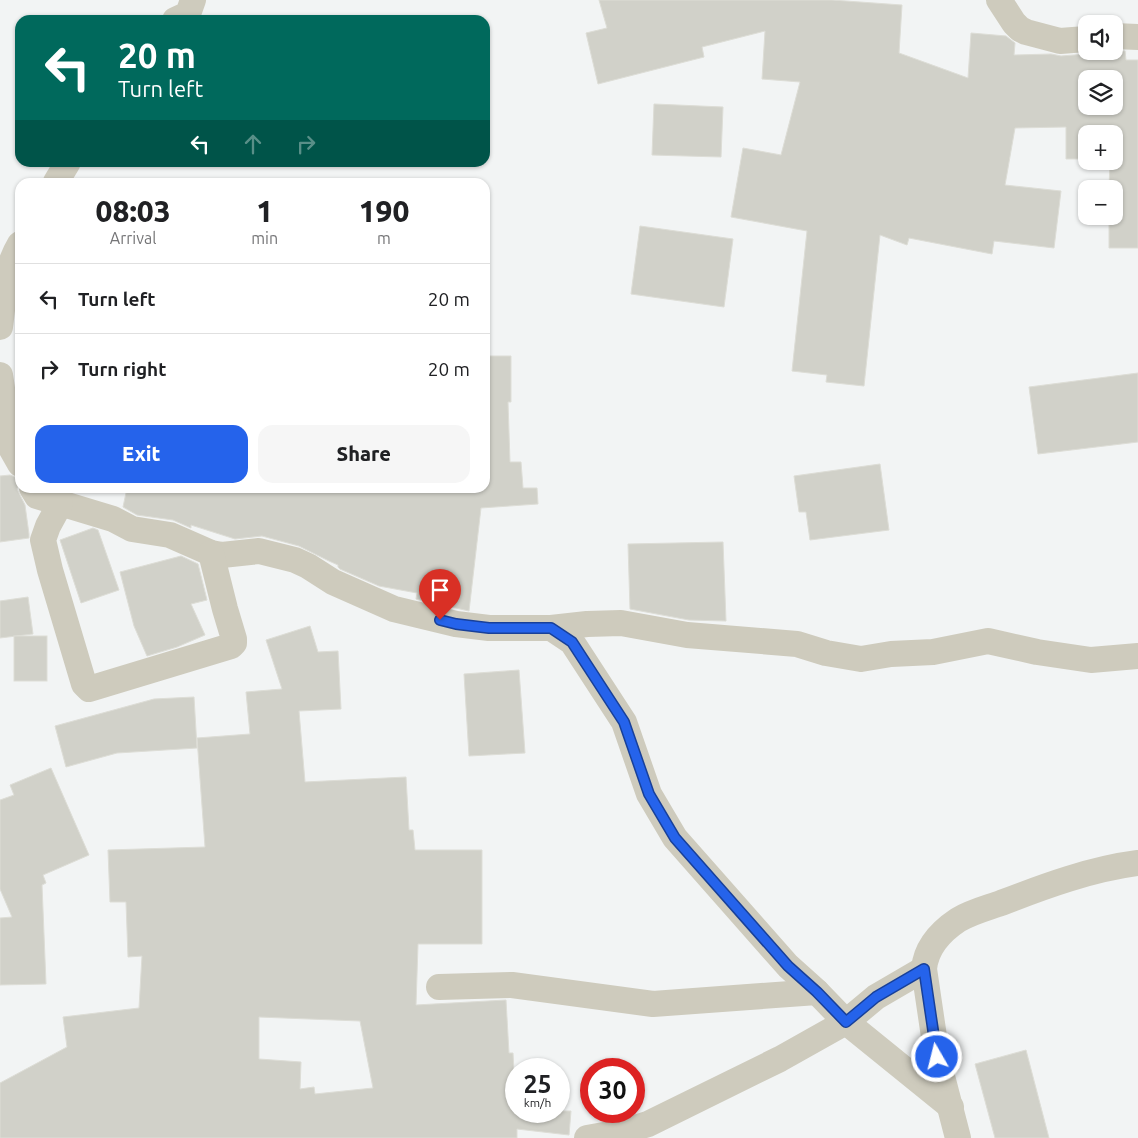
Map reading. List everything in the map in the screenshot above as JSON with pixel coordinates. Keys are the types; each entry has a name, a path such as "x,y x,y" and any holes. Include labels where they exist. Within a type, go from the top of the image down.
{"street":[{"path":"186,15 188,14 193,0"},
{"path":"999,0 1020,29 1060,41 1078,40"},
{"path":"1123,36 1138,36"},
{"path":"58,178 65,167"},
{"path":"0,327 3,296 11,260 15,253"},
{"path":"0,376 11,448 15,455"},
{"path":"35,493 37,496 60,504 113,519 132,530 170,535 211,553 222,555 260,551 295,560 332,582 394,609 456,624 489,628 551,628 621,623 687,635 797,644 826,653 861,658 933,652 988,641 1037,652 1091,660 1138,656"},
{"path":"60,504 43,540 84,684 89,689 234,644 211,553"},
{"path":"551,628 572,642 624,722 649,794 675,838 788,966 846,1022 950,1107"},
{"path":"958,1138 937,1057 924,969 925,956 935,940 964,917 1021,895 1122,865 1138,863"},
{"path":"587,1138 626,1131 648,1124 780,1059 846,1022 876,997 924,969"},
{"path":"439,987 512,985 652,1004 817,992"}],"building":[{"path":"599,0 832,0 902,5 899,53 968,78 971,33 1006,36 1015,43 1014,55 1078,55 1078,60 1123,60 1123,51 1125,51 1126,60 1138,60 1138,248 1109,248 1109,225 1123,225 1123,180 1109,180 1110,170 1123,170 1123,125 1078,125 1078,159 1066,159 1066,127 1015,128 1005,185 1061,191 1054,248 994,241 992,254 909,238 907,245 880,235 864,386 826,382 827,375 792,371 807,231 731,217 743,148 781,155 800,82 762,79 765,31 702,47 704,57 598,84 586,33 607,28"},
{"path":"654,104 723,107 721,157 652,155"},
{"path":"640,226 733,239 724,307 631,294"},
{"path":"490,356 511,356 511,402 508,402 510,462 521,462 523,488 537,488 538,504 481,508 469,611 416,599 417,593 379,586 340,569 338,565 299,546 262,536 235,539 191,525 191,528 173,520 137,515 123,507 126,493 490,493"},
{"path":"1138,373 1138,442 1038,454 1029,387"},
{"path":"880,464 889,530 810,540 806,512 799,512 794,476"},
{"path":"10,475 15,477 15,493 19,493 25,505 29,538 0,542 0,476"},
{"path":"93,528 98,530 119,590 81,603 60,540"},
{"path":"723,542 726,621 689,620 630,609 628,544"},
{"path":"181,556 198,564 207,600 191,604 205,635 177,647 147,656 134,626 120,572"},
{"path":"28,597 33,634 0,638 0,601"},
{"path":"310,626 318,652 338,651 341,709 299,711 305,782 406,777 409,830 413,830 415,850 482,850 482,944 418,944 416,1005 506,1000 509,1053 513,1053 513,1058 505,1058 505,1123 570,1123 569,1135 517,1129 517,1138 0,1138 0,1083 67,1047 63,1017 139,1008 142,956 128,957 126,902 110,902 108,850 205,847 197,738 250,734 246,692 282,689 266,640","holes":["259,1017 360,1021 373,1088 315,1094 314,1087 300,1089 301,1062 259,1059"]},
{"path":"14,636 47,636 47,681 14,681"},
{"path":"519,670 525,753 469,756 464,674"},
{"path":"194,697 197,748 117,753 66,767 55,726 154,699"},
{"path":"51,768 89,855 43,875 46,883 42,885 46,984 0,985 0,918 12,917 0,889 0,800 14,795 10,785"},
{"path":"1026,1050 1049,1138 995,1138 975,1064"}],"route":[{"path":"440,620 489,628 551,628 572,642 624,722 649,794 675,838 788,966 846,1022 876,997 924,969 937,1057"}]}
